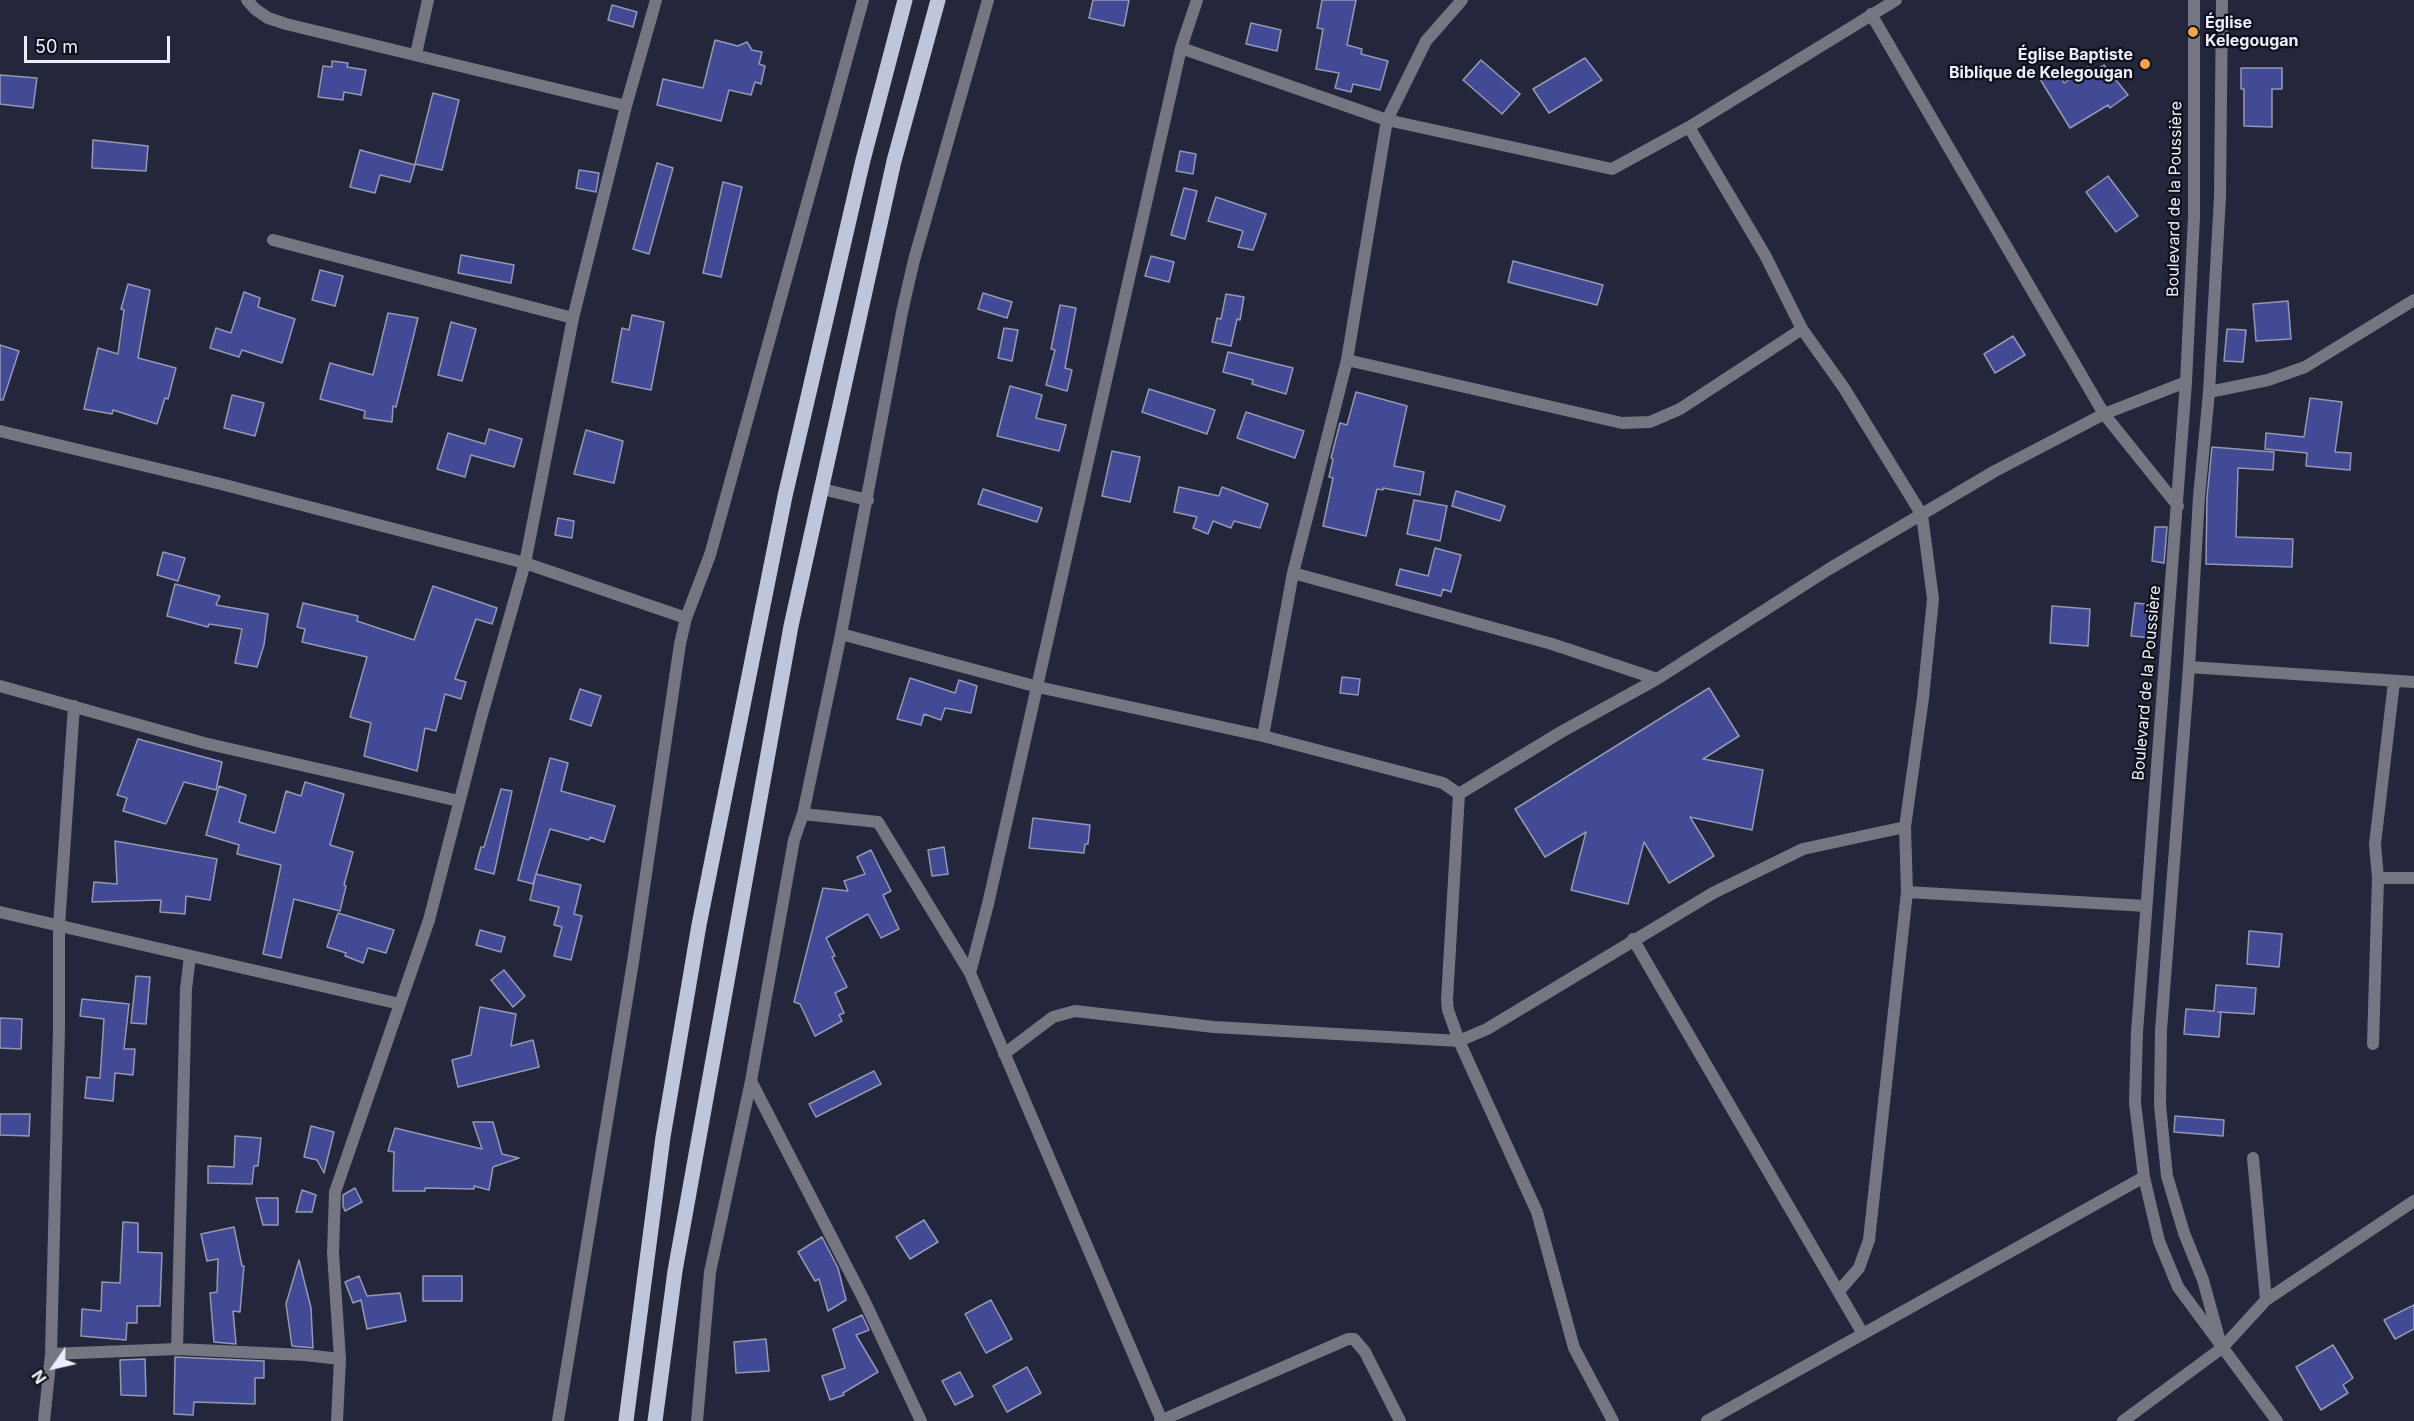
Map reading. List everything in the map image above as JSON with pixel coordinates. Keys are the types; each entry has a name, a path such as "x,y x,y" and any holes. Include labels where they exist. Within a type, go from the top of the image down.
{"main road":[{"path":"626,1421 663,1137 711,867 784,496 863,160 905,0"},
{"path":"655,1421 675,1271 696,1147 791,626 894,161 938,0"}],"street":[{"path":"247,0 268,18 626,106"},
{"path":"416,54 428,0"},
{"path":"337,1421 340,1359 333,1253 335,1192 429,920 459,801 525,563 573,318 626,106 656,0"},
{"path":"558,1421 633,962 680,644 686,618 710,555 863,0"},
{"path":"697,1421 710,1272 751,1082 794,840 803,814 842,634 902,312 914,260 988,0"},
{"path":"969,974 988,904 1038,687 1181,48 1197,0"},
{"path":"1263,736 1293,573 1347,360 1387,120 1426,41 1462,0"},
{"path":"1181,48 1387,120 1606,169 1617,168 1689,127 1871,14 1882,4 1896,0"},
{"name":"Boulevard de la Poussière","path":"2194,0 2194,217 2186,382 2137,1032 2135,1103 2144,1177 2158,1241 2178,1287 2277,1421"},
{"name":"Boulevard de la Poussière","path":"2222,0 2220,197 2209,392 2199,497 2189,667 2161,1030 2160,1105 2167,1176 2184,1233 2203,1280 2222,1348"},
{"path":"1871,14 2104,414 2178,506"},
{"path":"1689,127 1765,255 1802,329 1844,388 1922,515 1933,599 1923,698 1905,827 1907,892 1869,1240 1859,1268 1839,1290"},
{"path":"273,240 573,318"},
{"path":"2209,392 2268,380 2305,367 2414,300"},
{"path":"1347,360 1622,423 1650,422 1680,409 1802,329"},
{"path":"1459,794 1561,732 1657,679 1829,569 1995,471 2104,414 2186,382"},
{"path":"0,431 221,484 525,563 686,618"},
{"path":"822,489 868,500"},
{"path":"1293,573 1552,644 1657,679"},
{"path":"842,634 1038,687 1263,736 1443,783 1459,794"},
{"path":"2189,667 2414,682"},
{"path":"2373,1044 2378,878 2375,844 2394,682"},
{"path":"0,686 204,743 459,801"},
{"path":"44,1421 51,1354 59,1029 59,926 74,706"},
{"path":"1459,794 1447,1000 1459,1041 1537,1212 1574,1348 1613,1421"},
{"path":"803,814 878,822 969,974 1161,1421 1348,1339 1354,1339 1365,1352 1400,1421"},
{"path":"1004,1054 1053,1017 1075,1011 1214,1027 1459,1041 1487,1029 1633,939 1713,893 1803,849 1905,827"},
{"path":"2378,878 2414,878"},
{"path":"1907,892 2146,906"},
{"path":"0,912 400,1004"},
{"path":"1633,939 1863,1334"},
{"path":"177,1349 186,989 190,956"},
{"path":"751,1082 864,1300 921,1421"},
{"path":"2253,1158 2266,1300"},
{"path":"1707,1421 2144,1177"},
{"path":"2123,1421 2222,1348 2266,1300 2414,1200"},
{"path":"51,1354 177,1349 305,1355 340,1359"}],"building":[{"path":"1093,0 1129,0 1124,26 1089,18"},
{"path":"1322,0 1356,0 1347,45 1362,49 1361,54 1388,61 1380,90 1353,84 1351,92 1335,88 1339,73 1316,69 1323,29 1317,28"},
{"path":"612,5 637,12 633,27 608,20"},
{"path":"1251,23 1281,30 1277,51 1246,44"},
{"path":"715,40 738,46 747,42 752,50 762,52 759,64 765,66 761,84 755,82 751,95 729,90 721,121 657,105 663,79 703,88"},
{"path":"1585,58 1602,80 1549,113 1533,89"},
{"path":"1481,60 1520,94 1502,114 1463,80"},
{"path":"332,61 348,63 347,67 366,70 361,95 344,92 343,100 318,97 323,66 332,67"},
{"path":"2104,65 2128,95 2110,108 2108,105 2070,128 2040,79 2056,69 2064,83 2088,67 2092,73"},
{"path":"2241,68 2282,68 2282,89 2272,89 2272,127 2244,126 2244,89 2241,89"},
{"path":"0,75 37,78 33,108 0,104"},
{"path":"433,93 459,100 442,170 415,164"},
{"path":"93,140 148,146 146,171 92,168"},
{"path":"360,150 415,165 410,182 380,175 375,193 350,187"},
{"path":"1180,151 1196,154 1193,174 1176,171"},
{"path":"657,163 673,168 649,254 633,249"},
{"path":"579,170 599,173 596,192 576,188"},
{"path":"2108,176 2138,216 2116,232 2086,192"},
{"path":"723,182 742,187 721,277 703,273"},
{"path":"1184,188 1197,191 1185,239 1171,235"},
{"path":"1216,197 1266,214 1253,250 1238,247 1243,231 1208,221"},
{"path":"461,255 514,265 511,283 458,273"},
{"path":"1151,256 1174,262 1169,282 1145,276"},
{"path":"1513,261 1603,285 1597,305 1508,282"},
{"path":"320,270 343,276 335,306 312,300"},
{"path":"128,284 150,290 138,358 176,368 168,399 165,398 157,424 113,410 112,414 84,409 98,348 118,354 124,310 121,309"},
{"path":"244,292 260,298 258,307 295,319 282,363 242,350 239,357 210,348 216,328 231,333"},
{"path":"983,293 1012,302 1007,318 978,309"},
{"path":"1226,294 1244,297 1240,320 1237,319 1231,346 1212,342 1217,318 1221,319"},
{"path":"2288,301 2291,339 2256,341 2253,304"},
{"path":"1060,305 1076,308 1065,368 1072,370 1067,391 1046,385 1055,350 1051,349"},
{"path":"388,313 418,318 396,407 393,406 392,422 364,418 365,411 320,399 330,363 373,375"},
{"path":"632,315 664,322 651,390 612,382 622,328 629,330"},
{"path":"451,322 476,329 462,381 438,375"},
{"path":"1004,328 1018,330 1012,361 998,358"},
{"path":"2227,329 2246,330 2243,362 2224,361"},
{"path":"2013,336 2025,355 1995,373 1984,354"},
{"path":"0,345 19,351 3,400 0,400"},
{"path":"1228,352 1293,368 1286,394 1252,384 1253,380 1223,372"},
{"path":"1010,386 1042,395 1036,418 1066,425 1059,451 997,436"},
{"path":"1149,389 1215,410 1207,434 1142,412"},
{"path":"1356,392 1407,406 1394,466 1424,472 1420,495 1383,488 1383,490 1377,489 1366,536 1323,526 1333,478 1329,477 1333,459 1331,458 1340,423 1347,425"},
{"path":"232,395 264,403 255,436 224,428"},
{"path":"2310,398 2342,402 2335,452 2351,453 2350,470 2306,466 2307,453 2265,449 2266,433 2304,437"},
{"path":"1246,412 1304,431 1295,458 1237,438"},
{"path":"489,429 522,439 514,467 471,455 465,477 437,469 448,433 485,444"},
{"path":"586,430 623,441 614,483 574,474"},
{"path":"2212,447 2274,452 2273,470 2238,468 2236,537 2293,539 2292,567 2206,564 2207,497"},
{"path":"1112,451 1140,457 1130,502 1102,496"},
{"path":"1179,487 1219,496 1222,487 1268,504 1260,528 1234,521 1231,528 1213,521 1208,534 1193,528 1197,517 1174,512"},
{"path":"983,489 1042,508 1037,522 978,504"},
{"path":"1456,491 1505,506 1500,521 1452,506"},
{"path":"1414,500 1447,506 1440,541 1407,534"},
{"path":"558,518 574,521 572,538 555,535"},
{"path":"2155,527 2167,527 2164,563 2152,561"},
{"path":"1435,548 1461,555 1451,592 1443,589 1441,596 1396,585 1400,569 1428,576"},
{"path":"163,552 185,558 178,581 157,575"},
{"path":"175,584 220,596 216,605 268,614 264,645 257,667 235,663 242,629 209,624 208,627 167,616"},
{"path":"433,586 497,608 492,624 476,619 455,679 466,682 461,699 445,694 436,731 425,728 417,771 364,756 371,723 350,717 367,657 302,642 305,629 297,627 303,603 358,616 357,621 414,640"},
{"path":"2135,603 2155,605 2152,638 2131,636"},
{"path":"2052,606 2090,609 2088,646 2050,643"},
{"path":"1342,677 1360,679 1358,695 1340,693"},
{"path":"910,678 955,693 959,680 977,686 971,713 945,708 941,720 924,714 921,725 897,719"},
{"path":"1709,688 1739,736 1703,759 1763,770 1752,830 1690,817 1714,856 1669,883 1644,842 1628,904 1571,890 1586,832 1545,857 1515,809"},
{"path":"580,689 601,696 591,726 570,719"},
{"path":"138,739 222,762 216,790 184,782 166,824 123,811 127,798 117,795"},
{"path":"550,758 568,763 561,791 615,806 604,842 550,829 533,884 518,880"},
{"path":"305,782 344,794 330,845 353,852 340,911 294,899 281,958 263,954 281,865 237,854 239,845 206,835 219,786 246,795 239,822 275,833 286,791 301,796"},
{"path":"501,789 512,791 494,874 475,869"},
{"path":"1033,818 1090,825 1088,844 1085,844 1084,853 1029,848"},
{"path":"115,841 217,859 210,900 186,896 185,914 160,912 161,900 92,902 94,882 117,884"},
{"path":"944,847 948,874 932,876 928,850"},
{"path":"871,850 891,891 883,895 899,929 881,938 868,914 826,938 835,956 832,957 847,987 835,993 844,1013 839,1015 842,1021 815,1036 800,1004 794,1002 823,888 848,891 844,881 865,874 857,857"},
{"path":"536,874 581,885 574,914 582,916 571,960 554,956 562,927 554,925 559,907 530,900"},
{"path":"338,913 394,930 386,953 368,948 363,963 345,956 346,953 327,947"},
{"path":"480,930 505,937 501,952 476,945"},
{"path":"2249,931 2282,934 2279,967 2247,964"},
{"path":"504,970 525,996 513,1007 491,980"},
{"path":"136,976 150,977 146,1024 131,1023"},
{"path":"2216,985 2256,988 2254,1014 2221,1012 2219,1037 2184,1034 2186,1009 2214,1011"},
{"path":"82,999 129,1004 124,1049 135,1049 133,1075 115,1073 113,1101 85,1098 87,1077 100,1078 104,1019 80,1016"},
{"path":"480,1007 516,1014 511,1046 533,1040 539,1067 458,1087 452,1060 471,1055"},
{"path":"0,1018 22,1019 21,1049 0,1048"},
{"path":"874,1071 881,1084 816,1117 809,1104"},
{"path":"0,1114 30,1114 29,1136 0,1135"},
{"path":"2175,1116 2224,1120 2223,1136 2174,1132"},
{"path":"473,1122 493,1122 502,1154 519,1158 493,1167 489,1190 474,1186 474,1189 425,1188 425,1191 393,1191 394,1152 388,1151 395,1128 482,1149"},
{"path":"311,1126 334,1132 324,1173 317,1160 304,1157"},
{"path":"235,1136 261,1138 258,1166 254,1166 252,1184 208,1183 208,1166 234,1167"},
{"path":"355,1188 362,1202 345,1211 343,1195"},
{"path":"302,1190 316,1195 312,1212 296,1212"},
{"path":"256,1198 278,1198 278,1225 263,1225"},
{"path":"924,1220 938,1242 910,1259 896,1237"},
{"path":"123,1222 138,1223 138,1252 162,1253 160,1306 137,1306 137,1323 127,1323 126,1340 81,1336 82,1309 101,1311 102,1282 120,1283"},
{"path":"234,1227 242,1266 244,1266 240,1312 233,1311 236,1344 214,1342 210,1293 217,1292 218,1259 207,1261 201,1234"},
{"path":"822,1237 838,1268 846,1300 828,1311 819,1279 815,1281 798,1252"},
{"path":"299,1260 311,1308 313,1348 292,1346 286,1304"},
{"path":"359,1276 367,1296 400,1293 406,1321 367,1329 361,1300 353,1303 345,1282"},
{"path":"423,1276 462,1276 462,1301 423,1301"},
{"path":"991,1300 1012,1339 986,1353 965,1314"},
{"path":"2414,1305 2414,1329 2395,1339 2384,1320"},
{"path":"862,1315 869,1330 856,1335 878,1372 843,1393 844,1395 830,1400 822,1376 845,1368 833,1329"},
{"path":"766,1339 769,1371 736,1373 734,1342"},
{"path":"2333,1345 2353,1378 2343,1385 2348,1393 2321,1410 2296,1367"},
{"path":"175,1357 264,1361 264,1378 255,1378 255,1404 194,1402 193,1415 174,1414"},
{"path":"145,1359 146,1396 121,1395 120,1360"},
{"path":"1027,1367 1041,1393 1007,1412 993,1386"},
{"path":"960,1372 973,1396 955,1405 942,1381"}],"place":[{"name":"Église Kelegougan","path":"2193,32"},
{"name":"Église Baptiste Biblique de Kelegougan","path":"2145,64"}]}
